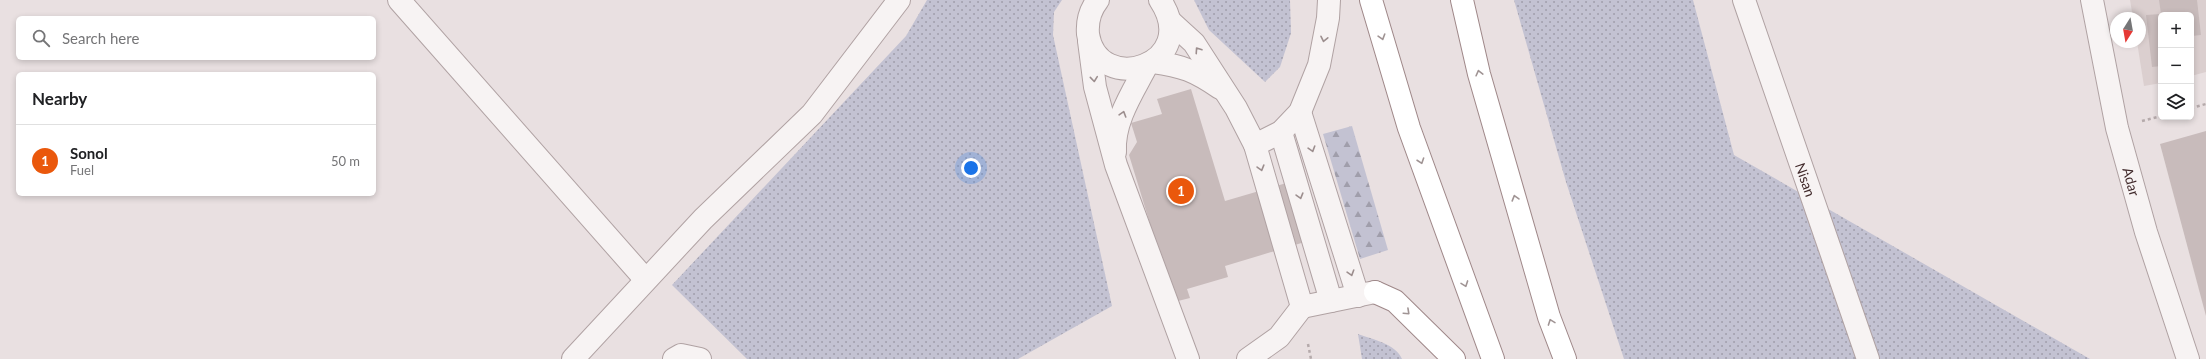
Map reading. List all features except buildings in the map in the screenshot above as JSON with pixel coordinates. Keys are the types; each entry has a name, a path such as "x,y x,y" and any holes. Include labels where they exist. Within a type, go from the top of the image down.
{"highway":[{"path":"1371,0 1409,128 1493,359"},
{"path":"1462,0 1484,89 1549,317 1565,359"},
{"path":"1366,294 1395,301 1454,359"}],"street":[{"path":"399,0 645,279"},
{"path":"573,359 645,279 703,218 812,114 899,0"},
{"path":"1098,0 1090,14 1087,27 1090,41 1094,87 1116,165 1188,359"},
{"path":"1255,145 1281,132 1300,112 1318,65 1328,18 1329,0"},
{"name":"Nisan","path":"1744,0 1868,359"},
{"name":"Adar","path":"2092,0 2117,128 2146,232 2188,359"},
{"path":"1090,41 1096,53 1107,63 1120,68 1134,69 1150,64 1159,57 1167,46 1171,34 1167,8"},
{"path":"1167,8 1194,43 1227,94 1255,145 1302,307"},
{"path":"1150,64 1181,66 1200,75 1227,94"},
{"path":"1116,165 1114,141 1123,113 1150,64"},
{"path":"1248,359 1279,337 1302,307 1366,294 1300,112"},
{"path":"1281,132 1331,301"},
{"path":"674,359 681,355 700,359"}],"path":[{"path":"2194,107 2206,104"}],"shaded area":[{"path":"2130,0 2206,0 2206,72 2194,75 2194,12 2158,12 2158,84 2144,86 2138,48 2146,48 2146,12 2132,12"}],"green space":[{"path":"927,0 1062,0 1054,12 1053,35 1112,306 1018,359 747,359 672,285 906,36"},
{"path":"1194,0 1290,0 1291,33 1280,67 1265,82 1209,30"},
{"path":"1514,0 1693,0 1734,155 2090,359 1624,359 1566,182"},
{"path":"1352,126 1388,250 1360,259 1323,134"},
{"path":"1358,334 1376,340 1395,349 1402,359 1362,359"}],"place":[{"name":"Sonol","path":"1181,191"}]}
